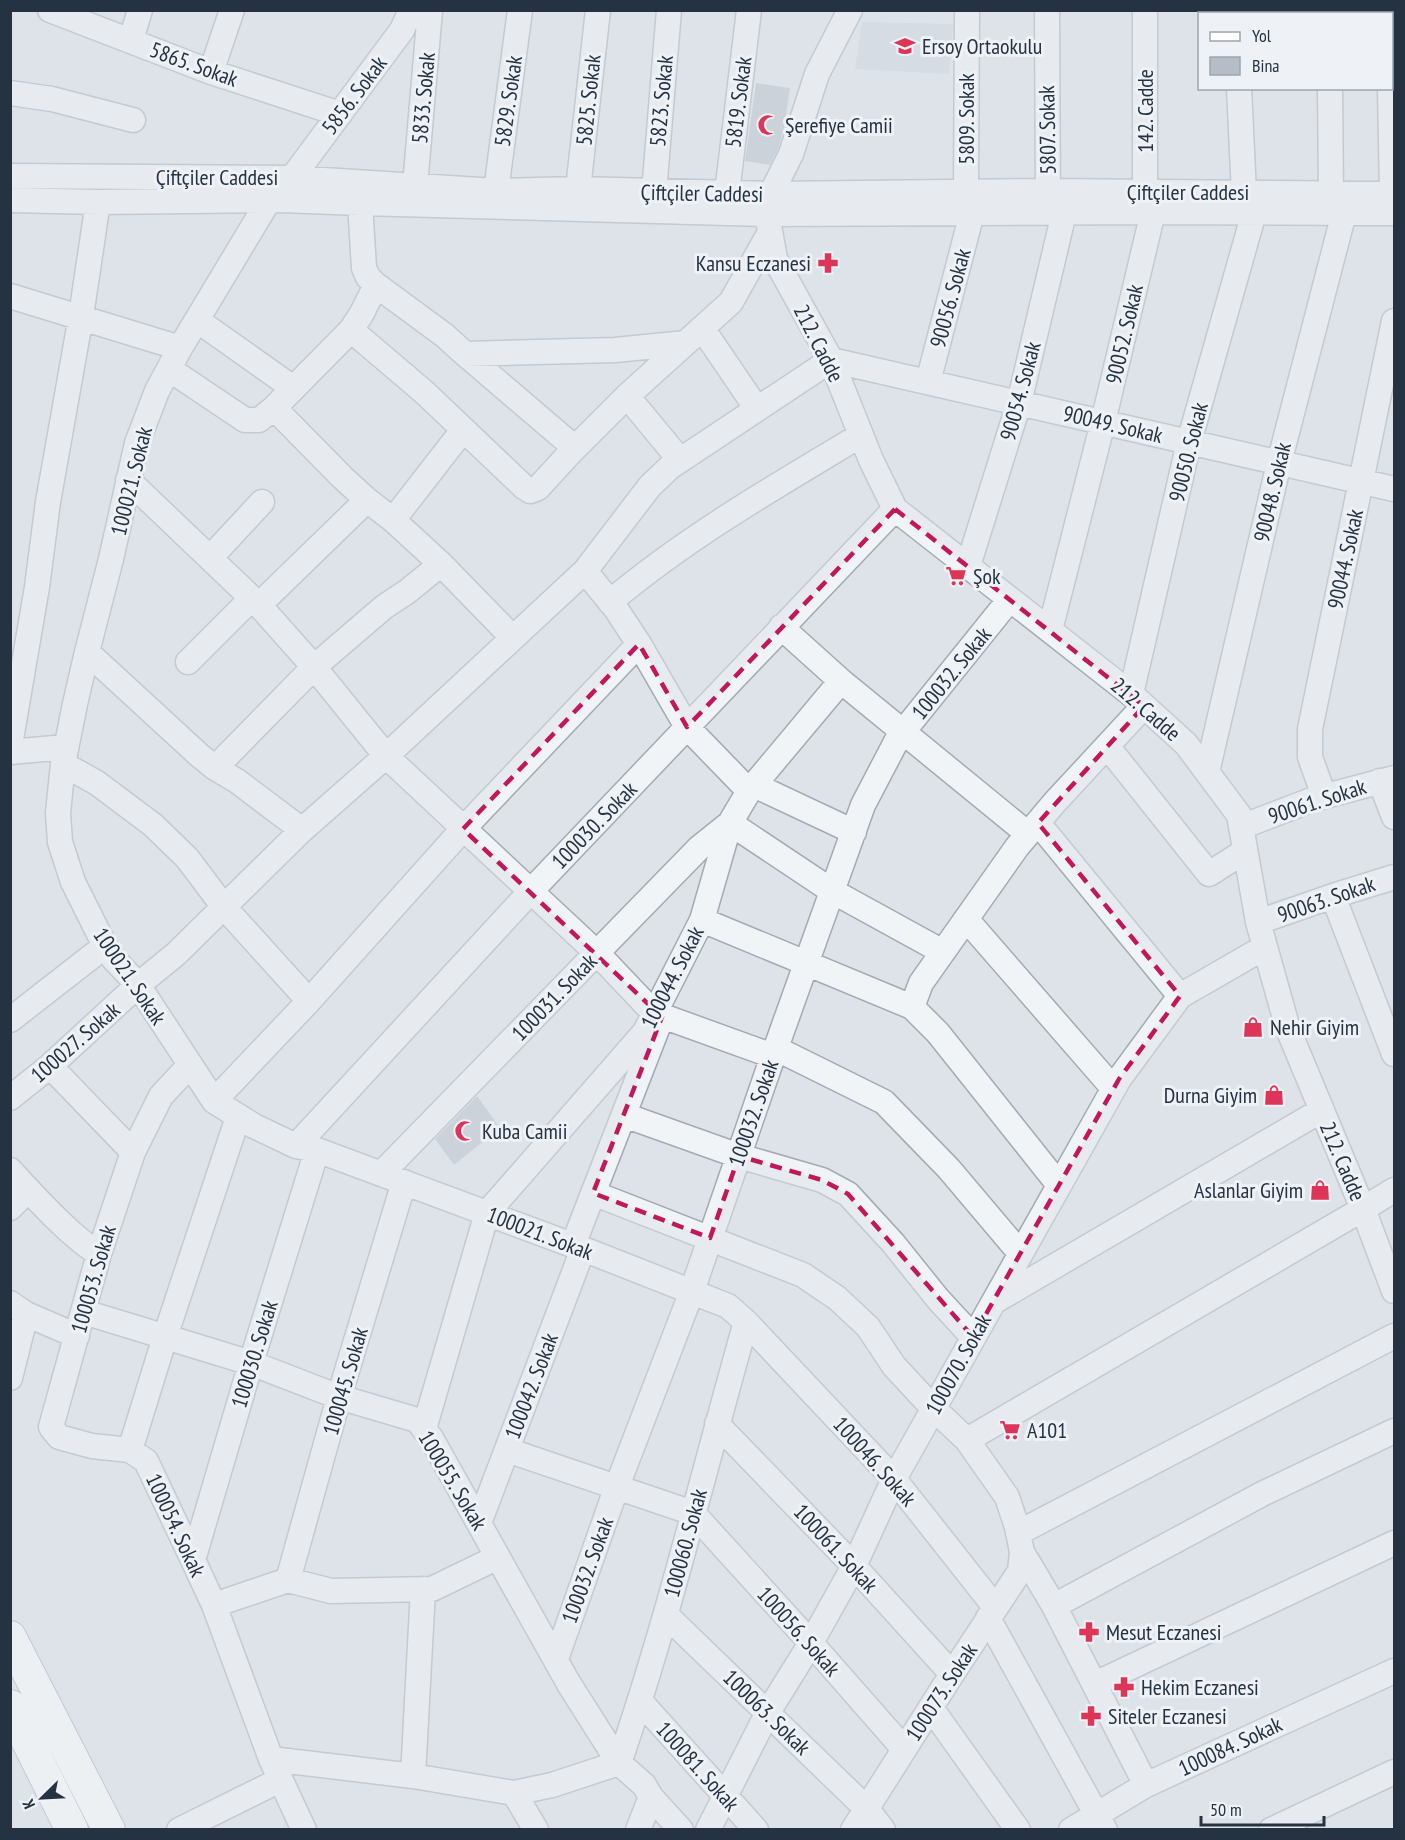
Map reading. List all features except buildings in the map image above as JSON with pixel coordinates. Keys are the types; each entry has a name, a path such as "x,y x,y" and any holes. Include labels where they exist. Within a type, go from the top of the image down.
{"main road":[{"path":"10,1637 109,1830"},
{"path":"10,1706 64,1825"}],"street":[{"path":"131,40 140,10"},
{"path":"211,72 232,10"},
{"name":"5856. Sokak","path":"292,178 402,30 411,10"},
{"name":"5833. Sokak","path":"416,186 430,10"},
{"name":"5829. Sokak","path":"496,191 520,10"},
{"name":"5825. Sokak","path":"578,189 598,10"},
{"name":"5823. Sokak","path":"654,192 669,10"},
{"name":"5819. Sokak","path":"727,194 749,10"},
{"path":"351,330 424,392 530,491 538,488 627,396 731,302 769,214 817,74 850,10"},
{"name":"5809. Sokak","path":"967,10 969,203"},
{"name":"5807. Sokak","path":"1047,10 1053,206"},
{"name":"142. Cadde","path":"1145,10 1147,205"},
{"name":"5865. Sokak","path":"52,11 211,72 340,114"},
{"name":"90050. Sokak","path":"1138,700 1190,441 1249,203 1239,90"},
{"name":"90048. Sokak","path":"1207,772 1338,203 1330,90"},
{"path":"1390,90 1394,200"},
{"path":"10,93 52,99 133,120"},
{"name":"Çiftçiler Caddesi","path":"10,176 292,178 496,191 578,189 727,194 769,214"},
{"name":"Çiftçiler Caddesi","path":"10,200 98,202 269,200 769,214 969,203 1053,206 1338,203 1394,200"},
{"name":"100021. Sokak","path":"269,200 157,391 137,444 87,652 65,756 58,813 60,843 74,882 113,958 138,986 214,1101 238,1117 307,1148 404,1182 692,1291 728,1306 746,1322"},
{"path":"10,745 98,202"},
{"path":"360,203 364,268 368,277 444,335 575,448"},
{"name":"90056. Sokak","path":"928,382 969,203"},
{"name":"90052. Sokak","path":"1050,630 1103,422 1147,205"},
{"name":"90054. Sokak","path":"968,566 1019,403 1053,206"},
{"name":"212. Cadde","path":"769,214 775,259 831,360 871,460 895,509 1138,700 1186,744 1239,815 1258,922 1288,1029 1364,1209 1395,1291"},
{"path":"10,296 81,316 175,359 245,420 259,420 274,408 351,330 376,285"},
{"path":"197,320 294,388"},
{"name":"90044. Sokak","path":"1324,796 1310,757 1310,729 1395,321"},
{"path":"465,354 615,350 694,336"},
{"path":"694,336 757,409"},
{"name":"90049. Sokak","path":"831,360 1395,489"},
{"name":"100027. Sokak","path":"10,1098 50,1066 176,954 302,830 386,756 585,571 650,486 670,466 831,360"},
{"path":"627,396 680,460"},
{"path":"274,408 367,500 393,520 441,564 512,637"},
{"path":"393,520 463,430"},
{"path":"610,602 641,576 712,527 861,435"},
{"path":"128,480 255,601 314,667 386,756 597,953 658,1015 774,1052 884,1102 949,1169 1020,1253"},
{"path":"188,662 367,500"},
{"path":"210,558 262,502"},
{"name":"100030. Sokak","path":"193,1560 251,1362 307,1148 530,892 895,509"},
{"path":"215,768 314,667 441,564"},
{"path":"585,571 639,644 687,727 751,788 854,832"},
{"name":"100032. Sokak","path":"556,1659 616,1489 692,1291 774,1052 863,805 898,738 1010,599"},
{"path":"781,627 903,732 1033,829 1180,996"},
{"path":"214,1101 309,1001 463,829 639,644"},
{"path":"87,652 199,756 237,781 302,830"},
{"name":"100044. Sokak","path":"424,1429 487,1213 658,1015 702,920 730,823 751,788 841,681"},
{"path":"912,1007 921,983 966,919 1033,829 1107,746 1138,700"},
{"path":"1107,746 1209,874 1245,851"},
{"path":"10,752 65,756 153,825 187,858 224,907 309,1001"},
{"path":"1387,779 1395,817"},
{"name":"90061. Sokak","path":"1241,827 1324,796 1387,779"},
{"path":"730,823 832,891 943,952"},
{"name":"100031. Sokak","path":"381,1174 700,847 730,823"},
{"name":"90063. Sokak","path":"1258,922 1395,877"},
{"path":"1333,896 1395,1054"},
{"path":"966,919 1113,1088"},
{"path":"702,920 912,1007 938,1033 1059,1185"},
{"path":"10,1020 105,946"},
{"name":"100070. Sokak","path":"708,1830 768,1712 811,1643 854,1566 894,1479 1113,1088 1180,996 1265,946"},
{"name":"100042. Sokak","path":"479,1523 578,1247 593,1193 624,1115 658,1015"},
{"name":"100053. Sokak","path":"130,1450 92,1446 59,1437 51,1427 99,1254 133,1152 161,1096 190,1065"},
{"path":"50,1066 133,1152"},
{"path":"993,1302 1322,1110"},
{"path":"624,1115 739,1156 822,1180 848,1194 973,1337"},
{"name":"100054. Sokak","path":"238,1117 130,1450 146,1461 214,1605 275,1770 304,1830"},
{"path":"10,1170 86,1245 99,1254"},
{"name":"100045. Sokak","path":"288,1580 339,1397 404,1182"},
{"path":"10,1208 28,1190"},
{"path":"967,1440 1395,1190"},
{"path":"593,1193 803,1275 837,1298 868,1327 894,1366 967,1440 1007,1497 1020,1543 1146,1785"},
{"path":"10,1378 18,1309 77,1336"},
{"name":"100055. Sokak","path":"84,1312 251,1362 339,1397 417,1420 431,1438 556,1659 619,1763 644,1785 651,1797 681,1830"},
{"name":"100060. Sokak","path":"619,1763 666,1615 746,1322"},
{"name":"100046. Sokak","path":"746,1322 894,1479 992,1613 1100,1822"},
{"path":"1020,1543 1395,1336"},
{"name":"100061. Sokak","path":"717,1424 854,1566 952,1674"},
{"path":"1054,1606 1262,1494 1395,1431"},
{"path":"507,1450 616,1489 693,1513"},
{"name":"100056. Sokak","path":"693,1513 904,1749"},
{"name":"100073. Sokak","path":"853,1830 1020,1571 1020,1543"},
{"path":"1095,1684 1395,1543"},
{"path":"214,1605 288,1580 331,1591 432,1588 498,1557"},
{"path":"414,1776 423,1589"},
{"name":"100063. Sokak","path":"666,1615 867,1809 883,1830"},
{"name":"100084. Sokak","path":"1071,1830 1100,1822 1146,1785 1395,1671"},
{"name":"100081. Sokak","path":"640,1701 756,1830"},
{"path":"931,1708 1018,1830"},
{"path":"179,1830 275,1770 414,1776 514,1793 552,1785 619,1763"},
{"path":"1271,1830 1395,1772"},
{"path":"514,1793 536,1830"},
{"path":"638,1830 651,1797"}],"highlighted area":[{"path":"895,509 1144,706 1038,823 1180,996 1119,1079 973,1337 848,1194 822,1180 739,1156 710,1238 593,1193 662,1017 463,829 639,644 687,727"}],"shaded area":[{"name":"Ersoy Ortaokulu","path":"862,22 953,24 949,74 855,69"}],"place":[{"name":"Ersoy Ortaokulu","path":"905,46"},
{"name":"Şerefiye Camii","path":"768,125"},
{"name":"Kansu Eczanesi","path":"828,263"},
{"name":"Şok","path":"956,576"},
{"name":"Nehir Giyim","path":"1253,1027"},
{"name":"Durna Giyim","path":"1274,1095"},
{"name":"Kuba Camii","path":"465,1131"},
{"name":"Aslanlar Giyim","path":"1320,1190"},
{"name":"A101","path":"1010,1430"},
{"name":"Mesut Eczanesi","path":"1089,1632"},
{"name":"Hekim Eczanesi","path":"1124,1687"},
{"name":"Siteler Eczanesi","path":"1091,1716"}]}
